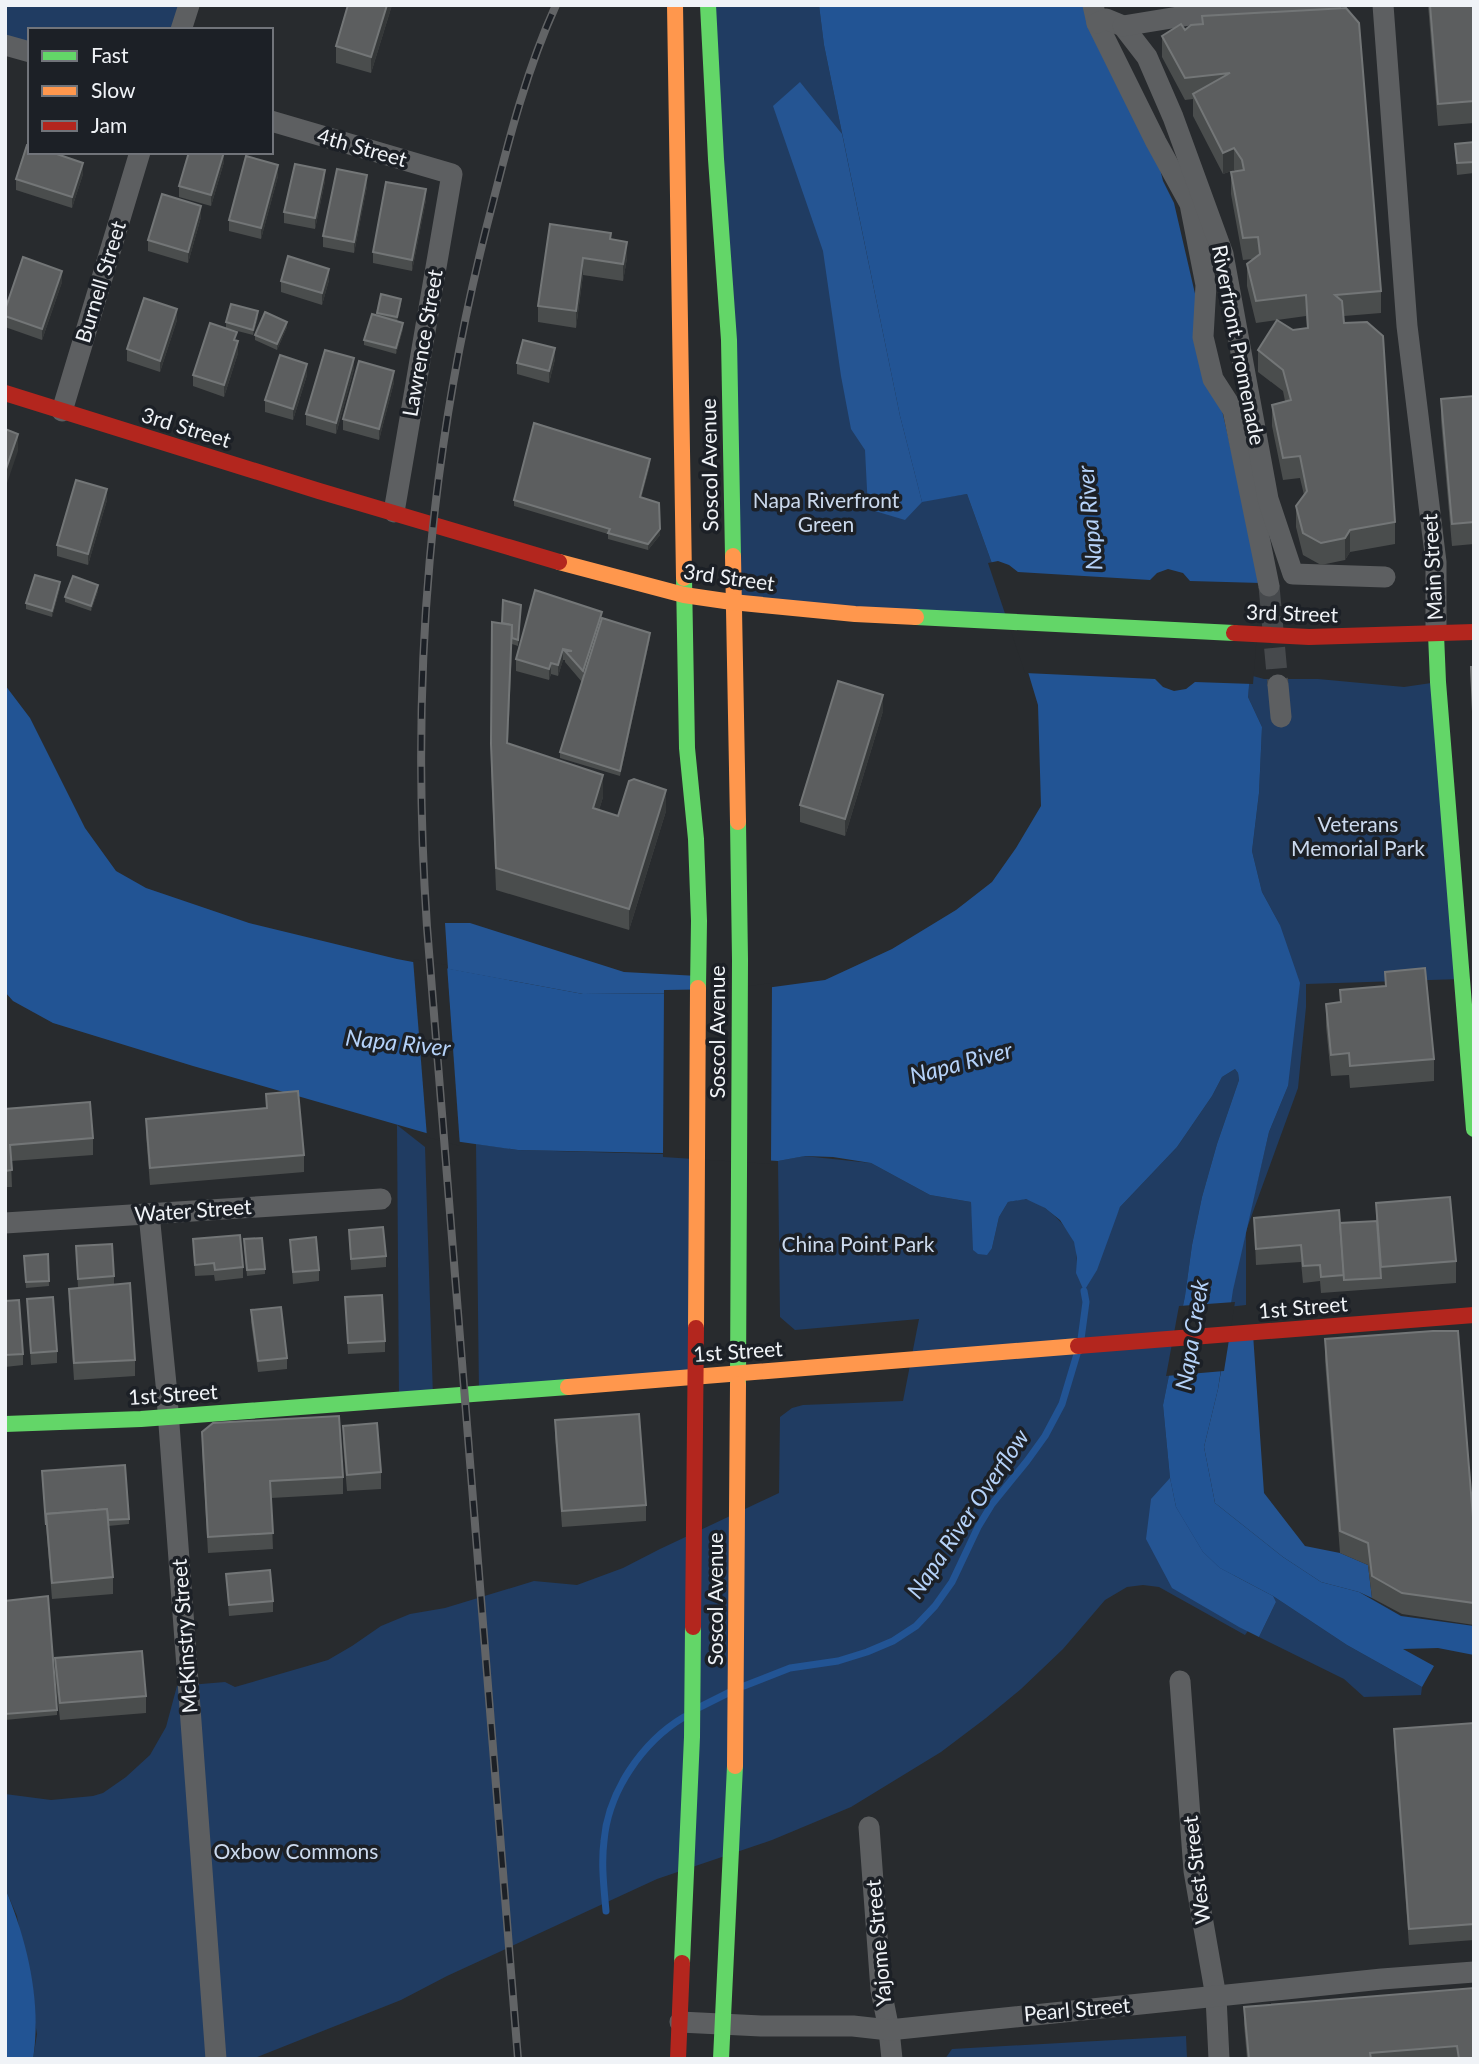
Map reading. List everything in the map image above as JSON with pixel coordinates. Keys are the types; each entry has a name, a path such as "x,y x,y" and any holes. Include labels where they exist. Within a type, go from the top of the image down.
{"main road":[{"name":"Soscol Avenue","path":"675,5 687,748 698,867 692,1737 678,2059"},
{"name":"Soscol Avenue","path":"708,5 729,340 740,977 736,1707 721,2059"},
{"name":"3rd Street","path":"5,393 319,491 577,567 684,595 855,614 1309,637 1474,632"},
{"name":"Main Street","path":"1436,634 1439,695 1468,985 1474,1129"},
{"name":"1st Street","path":"5,1424 168,1416 695,1377 1474,1315"}],"street":[{"path":"182,28 189,5"},
{"path":"1124,26 1190,15 1331,5"},
{"name":"Main Street","path":"1382,5 1407,326 1436,562 1436,634"},
{"name":"Riverfront Promenade","path":"1095,14 1124,26 1147,57 1173,117 1223,254 1268,499 1293,574 1385,577"},
{"name":"Riverfront Promenade","path":"1095,14 1156,142 1190,204 1206,285 1203,337 1213,379 1233,411 1269,586"},
{"path":"5,44 28,51"},
{"name":"4th Street","path":"273,122 452,174"},
{"name":"Burnell Street","path":"62,411 140,154"},
{"name":"Lawrence Street","path":"394,512 452,174"},
{"path":"1278,685 1281,718"},
{"name":"Water Street","path":"5,1223 381,1199"},
{"name":"McKinstry Street","path":"149,1214 168,1416 216,2059"},
{"name":"West Street","path":"1180,1681 1194,1871 1216,1997 1219,2059"},
{"name":"Yajome Street","path":"869,1826 881,1990 892,2059"},
{"name":"Pearl Street","path":"680,2022 853,2026 889,2030 1382,1979 1474,1972"}],"green space":[{"path":"5,5 189,5 182,28 28,28 28,51 5,45"},
{"name":"Napa Riverfront Green","path":"713,5 819,5 824,45 900,416 922,501 967,494 1013,622 732,602"},
{"name":"Veterans Memorial Park","path":"1249,675 1264,679 1318,679 1404,687 1438,682 1461,979 1306,984 1298,1088 1246,1231 1246,1305 1228,1307 1269,1132 1288,1086 1280,925 1262,892 1252,851 1259,793 1262,727 1248,697"},
{"name":"Oxbow Commons","path":"1235,1069 1239,1080 1202,1197 1163,1405 1170,1478 1176,1507 1236,1578 1273,1596 1347,1645 1422,1687 1421,1695 1364,1697 1344,1679 1259,1637 1276,1602 1272,1597 1245,1635 1159,1587 1127,1587 1105,1600 1063,1649 986,1718 941,1752 851,1807 772,1840 657,1879 401,2000 252,2059 33,2059 37,2034 17,1916 5,1888 5,1794 51,1800 103,1793 150,1755 166,1727 177,1686 225,1682 235,1687 328,1660 381,1626 410,1614 445,1608 534,1581 577,1585 623,1568 779,1493 780,1417 792,1408 803,1405 903,1401 919,1319 795,1330 780,1317 778,1161 804,1156 871,1163 930,1195 971,1202 973,1222 992,1248 999,1217 1008,1202 1025,1199 1032,1201 1055,1216 1072,1237 1076,1247 1077,1273 1111,1227 1120,1207 1177,1147 1222,1077"},
{"path":"397,1125 425,1147 433,1397 399,1400"},
{"path":"476,1144 518,1150 697,1155 694,1377 479,1394"},
{"path":"1186,2036 1187,2059 945,2059 952,2049"}],"shaded area":[{"path":"800,82 842,134 900,416 922,502 905,520 868,509 865,450 851,429 823,251 773,106"},
{"path":"445,923 470,923 624,972 698,976 698,993 583,994 448,969"},
{"path":"1253,1334 1264,1493 1305,1546 1340,1553 1368,1565 1372,1598 1321,1582 1283,1557 1215,1503 1204,1447 1227,1336"},
{"path":"1170,1478 1176,1507 1203,1552 1220,1568 1273,1596 1276,1602 1259,1637 1172,1588 1146,1539 1151,1499"}],"water":[{"path":"819,5 1087,5 1156,153 1163,181 1174,203 1259,570 1248,697 1262,727 1259,793 1252,851 1262,892 1280,925 1300,983 1288,1086 1269,1132 1233,1290 1218,1389 1204,1447 1215,1503 1283,1557 1321,1582 1359,1592 1401,1616 1474,1626 1474,1655 1438,1648 1403,1649 1434,1666 1422,1687 1347,1645 1273,1596 1220,1568 1203,1552 1176,1507 1170,1478 1163,1405 1202,1197 1239,1080 1235,1069 1222,1077 1177,1147 1120,1207 1097,1270 1084,1291 1076,1273 1074,1242 1060,1220 1045,1208 1026,1199 1008,1202 999,1217 992,1248 987,1255 978,1254 973,1250 971,1202 930,1195 871,1163 833,1157 805,1156 778,1161 663,1153 518,1150 454,1141 53,1023 13,1001 5,992 5,685 30,718 85,828 116,871 146,888 249,923 397,959 583,994 729,993 825,980 892,949 956,910 992,882 1041,806 1038,705 1013,622 967,494 922,502 900,416 824,45"},
{"path":"5,1888 20,1929 31,1972 36,2016 33,2059 5,2059"}],"pier":[{"path":"998,561 1018,572 1150,580 1157,573 1168,569 1183,573 1190,581 1261,583 1253,684 1195,682 1186,689 1174,691 1163,687 1155,679 1025,673 988,563"},
{"path":"413,959 447,965 460,1146 427,1137"},
{"path":"772,983 771,1164 663,1157 664,990 728,989"},
{"path":"1235,1302 1224,1371 1166,1376 1179,1306"}],"building":[{"path":"348,5 387,5 371,57 336,46"},
{"path":"1430,5 1474,5 1474,101 1438,104"},
{"path":"1346,8 1359,23 1381,291 1335,295 1342,301 1344,323 1367,322 1383,336 1395,522 1350,530 1345,538 1321,543 1303,533 1296,506 1307,491 1300,456 1283,458 1272,405 1291,400 1283,370 1258,350 1277,320 1293,330 1308,328 1306,295 1256,301 1247,264 1260,254 1258,237 1243,238 1231,172 1244,170 1242,160 1234,148 1223,153 1193,94 1230,73 1185,78 1162,36 1181,24 1185,30 1191,25 1203,24 1202,16"},
{"path":"1474,142 1474,162 1457,163 1455,144"},
{"path":"27,145 28,154 57,154 83,163 72,197 16,179"},
{"path":"188,154 223,154 211,195 179,186"},
{"path":"246,156 278,165 261,228 229,220"},
{"path":"295,164 325,170 315,218 284,212"},
{"path":"337,169 367,175 354,242 323,236"},
{"path":"386,182 426,189 412,260 373,252"},
{"path":"162,194 201,206 188,252 148,240"},
{"path":"550,224 611,233 610,239 627,242 623,264 583,258 576,311 538,306"},
{"path":"288,256 329,269 322,293 281,281"},
{"path":"23,257 62,271 42,329 5,316"},
{"path":"381,294 401,299 397,317 377,313"},
{"path":"144,298 177,309 160,361 127,349"},
{"path":"231,304 258,311 253,330 226,322"},
{"path":"265,312 287,322 277,344 255,335"},
{"path":"372,314 403,323 396,348 364,340"},
{"path":"210,323 237,332 234,340 238,341 224,385 193,375"},
{"path":"523,340 555,348 549,371 517,363"},
{"path":"325,350 354,358 336,423 306,414"},
{"path":"280,355 307,364 293,409 265,400"},
{"path":"359,361 394,371 379,429 343,419"},
{"path":"1474,396 1474,522 1452,524 1441,399"},
{"path":"534,423 650,459 640,497 659,503 660,529 648,544 608,533 610,529 514,500"},
{"path":"5,429 18,434 5,472"},
{"path":"76,480 107,489 88,554 57,545"},
{"path":"35,575 60,582 52,611 26,603"},
{"path":"73,576 98,585 91,606 65,597"},
{"path":"535,590 602,612 583,671 565,651 572,651 563,649 558,665 551,663 549,669 516,659"},
{"path":"503,600 521,605 518,640 512,638 512,625 502,623"},
{"path":"602,618 650,633 620,771 560,752"},
{"path":"492,622 512,625 507,743 603,775 593,808 618,816 629,781 634,779 666,790 629,909 496,868 491,744"},
{"path":"1471,667 1474,667 1474,734"},
{"path":"838,681 883,695 845,819 800,805"},
{"path":"1425,968 1434,1059 1350,1066 1349,1053 1331,1055 1326,1004 1341,1002 1340,990 1386,986 1385,972"},
{"path":"298,1091 304,1155 150,1168 146,1119 267,1108 266,1094"},
{"path":"90,1102 93,1138 10,1145 12,1170 5,1171 5,1109"},
{"path":"1450,1197 1456,1261 1381,1267 1376,1203"},
{"path":"1339,1210 1344,1275 1321,1277 1320,1265 1303,1266 1301,1245 1256,1249 1254,1218"},
{"path":"1377,1221 1381,1278 1344,1280 1340,1223"},
{"path":"383,1227 386,1256 351,1259 349,1230"},
{"path":"240,1235 243,1267 215,1270 214,1263 195,1265 193,1239"},
{"path":"316,1237 319,1270 293,1272 290,1240"},
{"path":"262,1238 265,1269 247,1270 244,1239"},
{"path":"112,1244 114,1276 78,1279 76,1246"},
{"path":"48,1254 49,1281 26,1282 24,1256"},
{"path":"130,1283 135,1360 74,1363 69,1289"},
{"path":"382,1295 385,1341 348,1343 345,1297"},
{"path":"53,1297 57,1351 31,1353 27,1299"},
{"path":"19,1300 23,1354 5,1355 5,1301"},
{"path":"281,1307 287,1358 258,1361 251,1310"},
{"path":"1458,1331 1474,1530 1474,1603 1402,1593 1372,1576 1368,1543 1340,1531 1325,1339"},
{"path":"639,1414 646,1505 562,1511 555,1420"},
{"path":"339,1416 343,1477 270,1481 273,1533 208,1537 202,1432 213,1423"},
{"path":"377,1423 381,1472 347,1475 343,1426"},
{"path":"125,1465 129,1519 108,1520 107,1509 46,1514 46,1525 42,1471"},
{"path":"107,1509 113,1577 52,1583 46,1514"},
{"path":"270,1570 273,1601 229,1605 226,1574"},
{"path":"48,1596 57,1710 5,1714 5,1601"},
{"path":"142,1651 146,1696 60,1703 55,1658"},
{"path":"1474,1723 1474,1924 1409,1929 1394,1729"},
{"path":"1474,1988 1474,2059 1459,2059 1457,2046 1370,2053 1371,2059 1249,2059 1244,2007"}],"waterway":[{"name":"Napa River Overflow","path":"1081,1339 1086,1302 1084,1291"},
{"name":"Napa River Overflow","path":"744,1686 790,1668 838,1661 867,1652 893,1641 916,1626 952,1582 992,1504 1045,1436 1062,1404 1077,1354"},
{"name":"Napa River Overflow","path":"700,1707 730,1692"},
{"name":"Napa River Overflow","path":"606,1911 603,1850 612,1804 641,1754 669,1727 684,1717"}],"tunnel":[{"path":"1269,586 1278,685"}],"railway":[{"path":"518,2059 427,927 421,742 430,562 453,382 471,292 506,152 528,78 556,5"}],"traffic: fast":[{"path":"708,5 729,340 733,556"},
{"path":"684,578 687,748 696,839 699,921 698,988"},
{"path":"916,617 1234,633"},
{"path":"1436,634 1474,1129"},
{"path":"738,822 738,1384"},
{"path":"5,1424 141,1419 568,1387"},
{"path":"682,1963 692,1737 693,1627"},
{"path":"721,2059 735,1766"}],"traffic: slow":[{"path":"675,5 684,578"},
{"path":"733,556 738,822"},
{"path":"559,562 684,595 855,614 916,617"},
{"path":"696,1328 698,988"},
{"path":"568,1387 1078,1346"},
{"path":"735,1766 738,1384"}],"traffic: jam":[{"path":"5,393 319,491 559,562"},
{"path":"1234,633 1309,637 1474,632"},
{"path":"1078,1346 1474,1315"},
{"path":"693,1627 696,1328"},
{"path":"678,2059 682,1963"}],"water label":[{"name":"Napa River","path":"1090,518"},
{"name":"Napa River","path":"398,1043"},
{"name":"Napa River","path":"961,1063"},
{"name":"Napa Creek","path":"1192,1335"}],"park label":[{"name":"China Point Park","path":"858,1245"}]}
